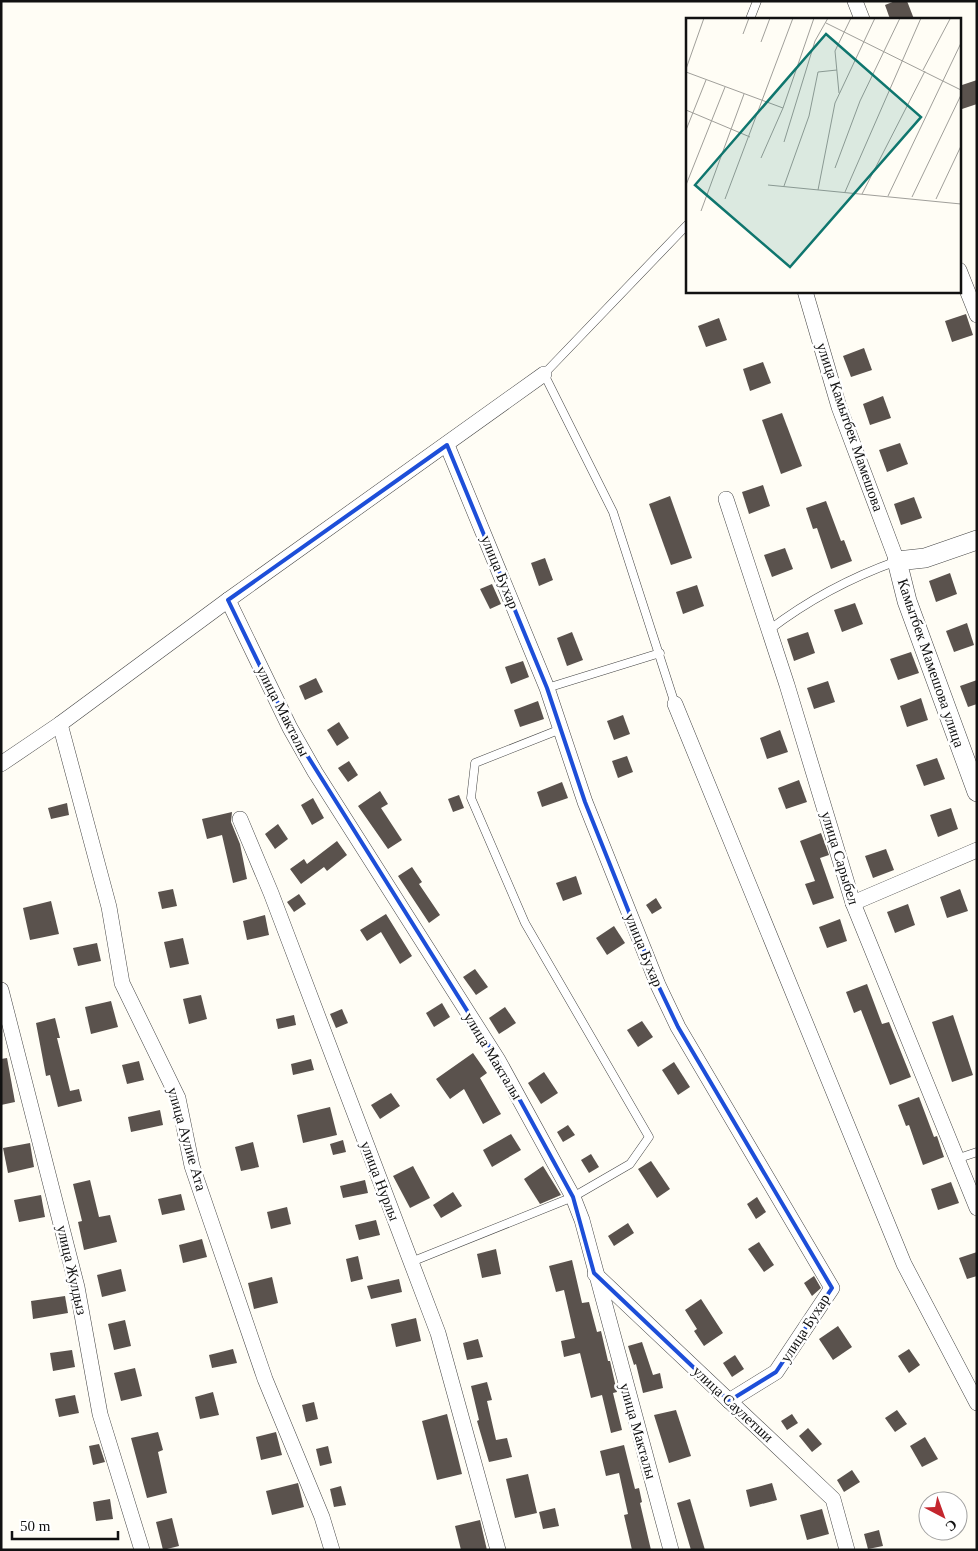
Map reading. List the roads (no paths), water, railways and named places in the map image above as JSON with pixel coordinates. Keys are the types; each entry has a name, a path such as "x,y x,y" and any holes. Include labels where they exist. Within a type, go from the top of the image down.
{"street":[{"path":"856,1 862,18"},
{"path":"960,272 977,315"},
{"name":"улица Камытбек Мамешова","path":"805,292 840,407 898,561"},
{"path":"1,764 60,724 228,600 448,445 544,374"},
{"name":"улица Бухар","path":"448,445 547,688 584,802 658,985 678,1027 832,1288 776,1372 729,1401"},
{"name":"улица Сарыбел","path":"726,499 769,630 853,903 977,1208"},
{"path":"898,561 925,558 977,540"},
{"name":"Камытбек Мамешова улица","path":"898,561 907,601 977,792"},
{"name":"улица Макталы","path":"228,600 290,728 315,772 498,1060 573,1197 582,1220 594,1273 671,1550"},
{"path":"675,704 904,1264 977,1403"},
{"name":"улица Аулие Ата","path":"60,724 109,907 122,983 178,1098 192,1166 265,1379 322,1516 332,1550"},
{"name":"улица Нурлы","path":"240,819 271,893 438,1333 498,1550"},
{"path":"853,903 977,850"},
{"name":"улица Жулдыз","path":"1,990 77,1287 100,1414 142,1550"},
{"name":"улица Саулетши","path":"594,1273 833,1499 847,1550"}],"lane":[{"path":"750,18 757,1"},
{"path":"675,704 660,652 613,512 544,374 686,226"},
{"path":"769,630 786,616 863,574 898,561"},
{"path":"547,688 660,652"},
{"path":"411,1262 573,1197 630,1164 649,1136 525,923 472,798 475,763 561,729"},
{"path":"956,1159 977,1152"}]}
